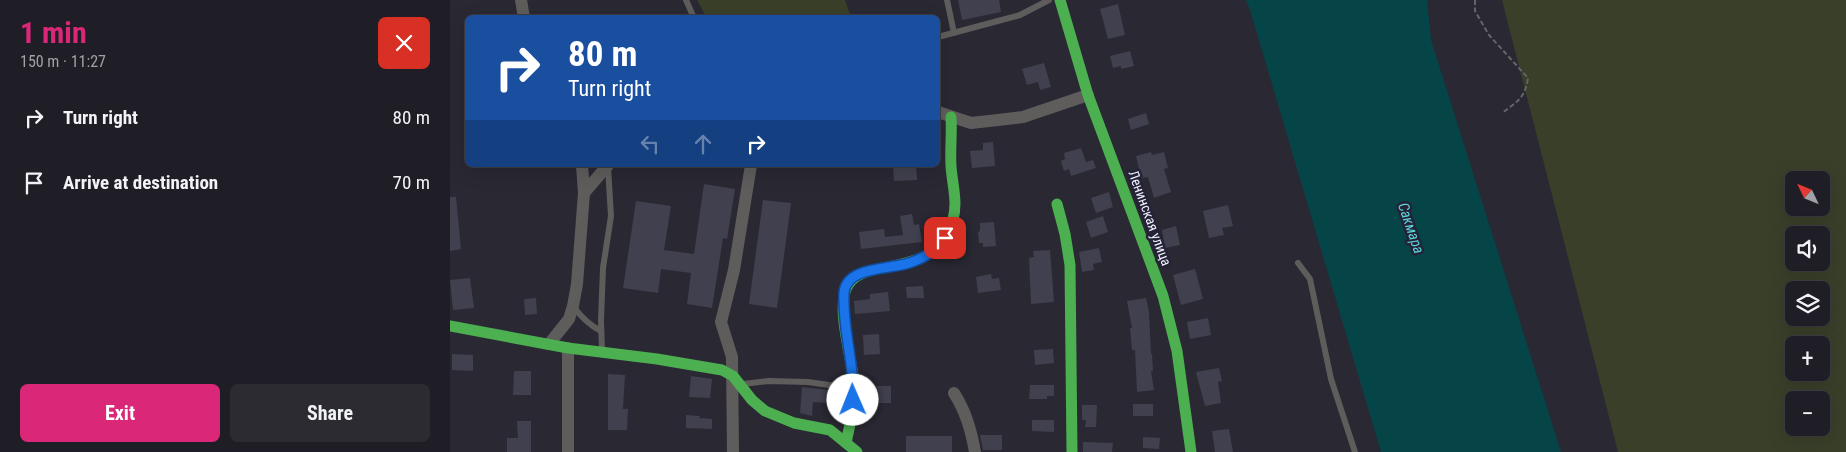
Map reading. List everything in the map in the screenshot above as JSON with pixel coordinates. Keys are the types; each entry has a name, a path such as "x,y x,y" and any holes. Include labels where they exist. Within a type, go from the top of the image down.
{"street":[{"path":"521,0 524,15"},
{"name":"Ленинская улица","path":"1060,0 1088,95 1162,296 1177,351 1191,452"},
{"path":"940,113 971,123 1023,117 1088,95"},
{"path":"846,443 852,416 854,384 846,333 844,290 856,275 867,271 910,264 932,254 945,238 953,219 955,204 951,162 951,117"},
{"path":"549,344 569,319 573,306 577,284 584,193 582,167"},
{"path":"584,193 607,167"},
{"path":"733,452 736,380 732,357 721,322 734,270 751,167"},
{"path":"1057,204 1065,234 1070,265 1072,452"},
{"path":"450,326 568,348 657,359 722,370 736,380 752,400 764,411 794,424 830,430 857,452"},
{"path":"568,348 568,452"},
{"path":"954,393 964,407 970,425 975,452"}],"lane":[{"path":"686,0 693,15"},
{"path":"947,0 954,33"},
{"path":"940,36 1020,15 1049,0"},
{"path":"602,352 603,268 611,216 608,167"},
{"path":"1298,263 1310,279 1331,379 1355,452"},
{"path":"573,306 592,327 601,331"},
{"path":"736,380 798,382 836,386 854,384"}],"path":[{"path":"1475,0 1475,11 1489,35 1528,78 1526,91 1520,100 1502,113"}],"shaded area":[{"path":"697,0 845,0 850,15 705,15"},
{"path":"1502,0 1846,0 1846,452 1618,452"}],"water":[{"name":"Сакмара","path":"1246,0 1427,0 1431,40 1561,452 1381,452"}],"building":[{"path":"958,0 999,0 1001,12 962,20"},
{"path":"1118,4 1125,35 1108,39 1100,9"},
{"path":"1130,51 1134,66 1121,69 1121,66 1113,68 1110,56"},
{"path":"1044,63 1051,87 1040,90 1038,82 1027,85 1022,69"},
{"path":"1146,113 1149,124 1131,130 1128,119"},
{"path":"993,142 995,166 972,168 970,151 983,150 983,143"},
{"path":"1081,148 1086,162 1093,160 1096,168 1071,176 1069,169 1064,171 1061,161 1065,159 1064,153"},
{"path":"1151,152 1152,155 1164,152 1168,168 1164,169 1171,192 1154,198 1148,177 1141,178 1136,156"},
{"path":"893,167 916,167 917,180 894,181"},
{"path":"704,184 735,189 727,239 723,238 712,308 687,304 691,273 661,269 658,293 623,288 636,201 671,206 664,250 694,254"},
{"path":"1109,192 1113,207 1096,213 1091,198"},
{"path":"450,197 456,197 461,249 450,251"},
{"path":"763,200 791,203 777,308 749,304"},
{"path":"1228,205 1233,226 1222,228 1224,235 1209,238 1203,211"},
{"path":"912,214 914,225 919,224 922,242 861,249 859,232 884,229 885,237 903,235 900,216"},
{"path":"1103,216 1108,232 1091,238 1086,222"},
{"path":"994,222 996,246 983,247 983,243 979,243 978,232 980,231 980,223"},
{"path":"1176,226 1180,245 1165,248 1162,230"},
{"path":"1099,248 1102,262 1093,264 1094,270 1082,272 1079,252"},
{"path":"1050,250 1054,302 1031,304 1029,258 1034,257 1033,251"},
{"path":"1195,269 1203,299 1181,305 1173,275"},
{"path":"991,274 992,279 999,278 1001,290 978,293 976,277"},
{"path":"470,278 474,308 453,310 450,280"},
{"path":"923,286 924,298 907,298 906,287"},
{"path":"888,292 890,311 855,314 854,301 870,299 870,294"},
{"path":"536,298 537,314 525,315 524,299"},
{"path":"1146,298 1149,312 1153,371 1151,371 1154,390 1137,392 1135,350 1132,350 1130,328 1132,328 1127,301"},
{"path":"1208,318 1211,335 1190,339 1187,322"},
{"path":"879,334 880,354 864,355 863,335"},
{"path":"1053,349 1054,363 1035,365 1034,350"},
{"path":"452,354 473,355 473,371 452,370"},
{"path":"1219,368 1222,381 1218,382 1221,403 1205,406 1196,372"},
{"path":"514,371 531,371 531,395 513,395"},
{"path":"608,374 625,375 623,409 628,409 627,430 608,430"},
{"path":"691,376 712,379 710,398 689,397"},
{"path":"1030,385 1054,385 1054,396 1047,396 1047,399 1029,399"},
{"path":"866,386 891,386 891,403 864,403"},
{"path":"802,387 835,391 844,390 843,404 813,402 812,416 800,413"},
{"path":"1133,404 1153,404 1153,416 1133,416"},
{"path":"1082,405 1097,405 1096,427 1085,427 1086,420 1082,420"},
{"path":"686,415 712,419 712,429 686,428"},
{"path":"1032,420 1054,420 1054,432 1032,431"},
{"path":"517,421 531,421 531,452 507,452 507,438 518,438"},
{"path":"1229,429 1233,452 1215,452 1212,431"},
{"path":"980,435 1002,435 1002,450 983,450"},
{"path":"906,436 952,436 952,452 906,452"},
{"path":"1143,437 1160,438 1159,449 1143,448"},
{"path":"1083,442 1113,443 1112,452 1083,452"}],"traffic: fast":[{"path":"1060,0 1088,95 1163,296 1177,351 1191,452"},
{"path":"846,443 854,398 853,373 843,310 846,289 854,278 866,272 914,261 930,253 943,240 953,219 955,206 951,166 951,117"},
{"path":"1057,204 1065,234 1070,265 1072,452"},
{"path":"450,326 568,348 657,359 722,370 733,376 752,400 765,411 794,423 830,430 857,452"}],"route":[{"path":"853,400 854,384 846,333 844,290 856,275 867,271 910,264 932,254 945,238"}]}
